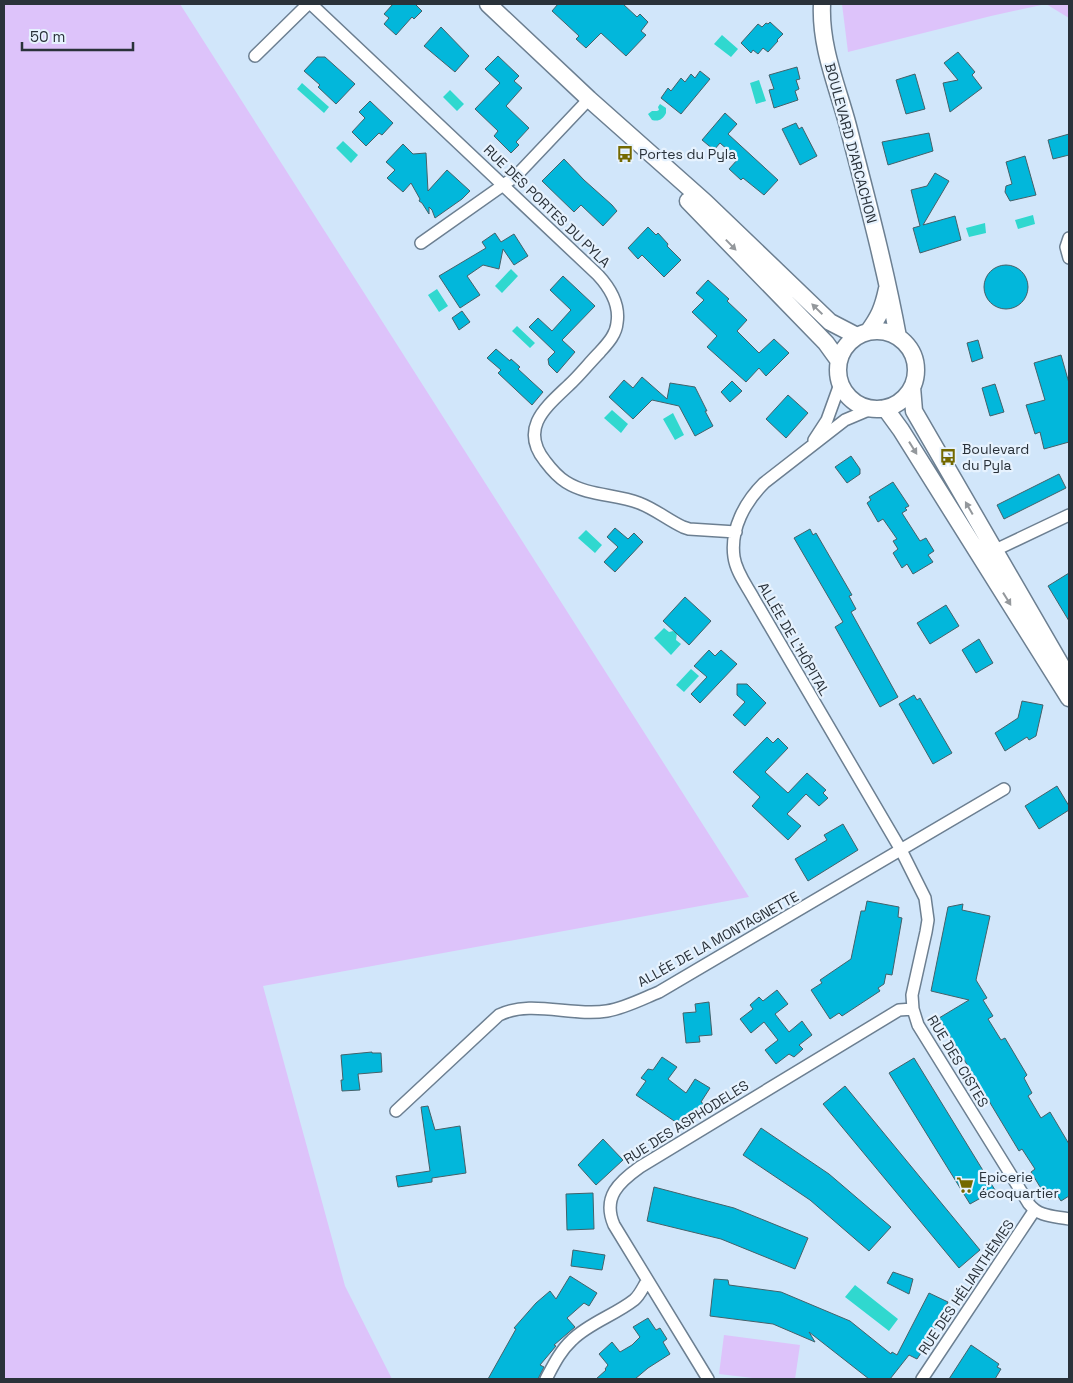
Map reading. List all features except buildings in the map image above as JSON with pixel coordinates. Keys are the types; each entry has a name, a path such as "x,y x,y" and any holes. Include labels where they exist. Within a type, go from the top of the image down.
{"main road":[{"path":"488,4 595,104 705,202 830,322 862,334"},
{"name":"BOULEVARD D'ARCACHON","path":"822,4 823,36 829,66 847,123 888,282 898,337"},
{"path":"595,104 826,344 838,362"},
{"name":"BOULEVARD D'ARCACHON","path":"862,334 878,318 884,306 888,282"},
{"path":"912,387 901,401 878,408 858,404 847,395 840,384 838,362 846,346 862,334 878,331 888,332 907,344 916,365 912,387 914,411 987,554 1069,698"},
{"path":"878,408 901,430 987,554 1069,678"}],"street":[{"name":"RUE DES PORTES DU PYLA","path":"255,56 310,4 598,275 610,291 618,316 617,325 608,342 540,414 537,421 535,439 541,457 560,478 575,487 638,502 673,523 689,529 736,532"},
{"path":"421,243 516,176 595,104"},
{"path":"1069,238 1066,247 1069,258"},
{"name":"ALLÉE DE L’HÔPITAL","path":"805,451 827,420 840,384"},
{"name":"ALLÉE DE L’HÔPITAL","path":"878,408 845,420 752,494 740,518 736,532 734,557 739,572 901,850"},
{"path":"987,554 1069,515"},
{"name":"ALLÉE DE LA MONTAGNETTE","path":"396,1112 499,1015 524,1008 554,1011 606,1011 659,992 1004,789"},
{"name":"RUE DES CISTES","path":"901,850 925,898 928,920 912,995 912,1009 935,1054 1018,1189 1034,1211"},
{"name":"RUE DES ASPHODELES","path":"708,1379 611,1219 611,1197 618,1185 640,1167 899,1010 912,1009"},
{"path":"1034,1211 1069,1219"},
{"name":"RUE DES HÉLIANTHÈMES","path":"922,1379 1034,1211"},
{"path":"546,1379 571,1341 585,1330 633,1301 647,1280"}],"shaded area":[{"path":"4,4 180,4 749,897 263,986 345,1286 392,1379 4,1379"},
{"path":"842,4 1046,4 848,52"},
{"path":"1046,4 1069,4 1069,18"},
{"path":"722,35 738,49 731,57 714,44"},
{"path":"759,80 766,101 756,104 750,83"},
{"path":"302,83 329,107 324,113 297,89"},
{"path":"450,90 464,104 457,111 443,97"},
{"path":"660,104 666,108 664,117 657,121 652,120 648,114 659,110"},
{"path":"343,141 358,155 351,163 336,148"},
{"path":"1033,215 1035,224 1018,229 1015,220"},
{"path":"985,223 986,233 969,237 966,228"},
{"path":"511,269 518,276 502,293 495,286"},
{"path":"437,289 448,306 439,312 428,295"},
{"path":"517,326 535,343 530,348 512,331"},
{"path":"612,410 628,424 621,433 604,418"},
{"path":"673,413 684,435 675,440 663,419"},
{"path":"586,530 602,545 595,553 578,538"},
{"path":"664,628 669,632 677,633 676,640 681,644 671,655 654,638"},
{"path":"691,669 699,676 684,692 676,685"},
{"path":"855,1285 898,1319 889,1331 845,1297"},
{"path":"724,1335 800,1345 795,1379 761,1379 719,1374"}],"place":[{"name":"Portes du Pyla","path":"625,154"},
{"name":"Boulevard du Pyla","path":"948,457"},
{"name":"Epicerie écoquartier","path":"965,1185"}]}
